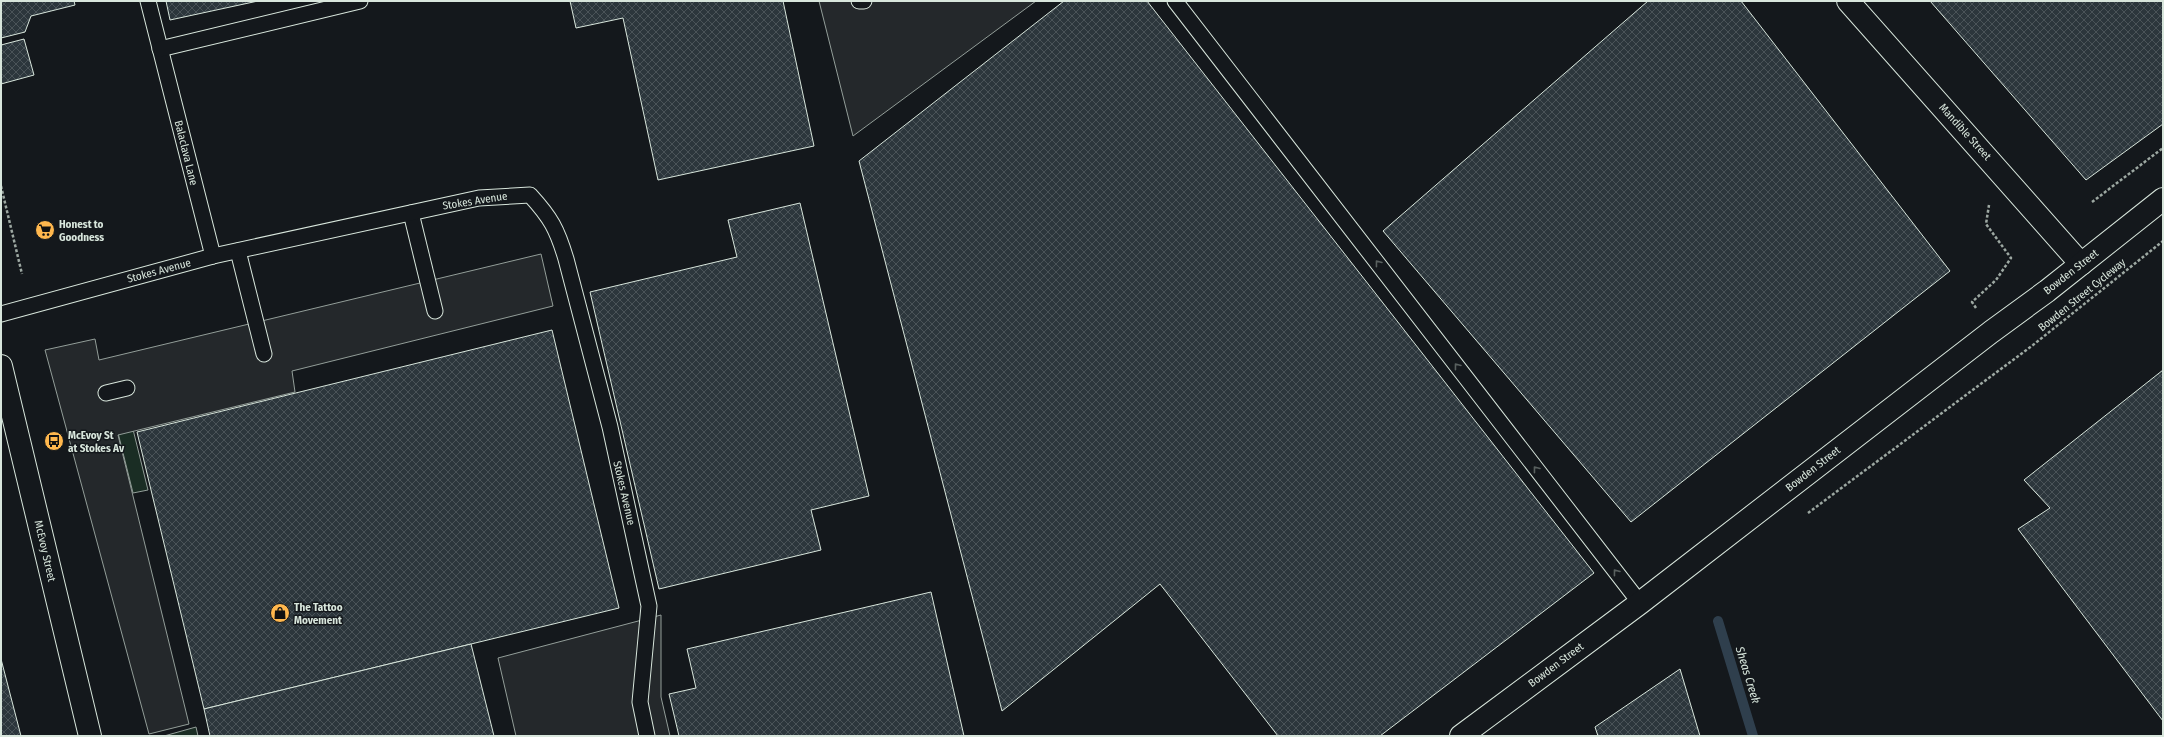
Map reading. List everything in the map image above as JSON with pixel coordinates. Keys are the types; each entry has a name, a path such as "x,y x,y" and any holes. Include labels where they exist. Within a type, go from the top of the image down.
{"street":[{"name":"Mandible Street","path":"1854,3 2081,264"},
{"name":"Bowden Street","path":"1461,736 1640,603 2081,264 2163,199"},
{"name":"McEvoy Street","path":"1,366 90,736"}],"lane":[{"name":"Balaclava Lane","path":"148,1 213,256"},
{"path":"160,49 360,1"},
{"path":"859,1 864,1"},
{"path":"1175,1 1640,603"},
{"name":"Stokes Avenue","path":"1,314 213,256 479,198 530,195 549,215 558,233 566,259 610,427 649,606 640,702 647,736"},
{"path":"411,213 435,311"},
{"path":"238,251 264,354"},
{"path":"106,393 127,388"}],"path":[{"path":"2092,202 2163,148"},
{"path":"1,186 22,274"},
{"path":"1972,302 1996,280 2011,258 1986,224"},
{"name":"Bowden Street Cycleway","path":"2010,361 2033,345 2163,241"}],"green space":[{"path":"125,397 148,490 133,493 110,401"},
{"path":"196,727 198,736 164,736"}],"shaded area":[{"path":"819,1 1036,1 853,136"},
{"path":"541,254 553,306 292,371 295,392 118,435 189,724 149,734 45,350 95,339 99,360"},
{"path":"661,615 661,697 670,736 516,736 498,658"}],"building":[{"path":"1,1 74,1 75,5 31,16 25,32 1,38"},
{"path":"166,1 258,1 170,20"},
{"path":"570,1 783,1 814,146 658,180 623,18 576,28"},
{"path":"1064,1 1147,1 1594,573 1380,736 1278,736 1160,584 1002,711 859,161"},
{"path":"1648,1 1741,1 1950,271 1631,522 1383,231"},
{"path":"1930,1 2163,1 2163,124 2086,180"},
{"path":"24,39 34,75 1,84 1,45"},
{"path":"800,203 869,496 811,510 821,550 659,589 590,292 737,257 728,220"},
{"path":"552,330 619,608 204,709 137,432"},
{"path":"2163,370 2163,721 2018,529 2050,508 2024,480"},
{"path":"931,592 964,736 679,736 669,694 696,688 687,649"},
{"path":"471,644 494,736 210,736 204,709"},
{"path":"1,659 21,736 1,736"},
{"path":"1680,669 1700,736 1598,736 1595,727"}],"waterway":[{"name":"Sheas Creek","path":"1718,621 1753,736"}],"place":[{"name":"Honest to Goodness","path":"45,230"},
{"name":"McEvoy St at Stokes Av","path":"54,441"},
{"name":"The Tattoo Movement","path":"280,613"}]}
